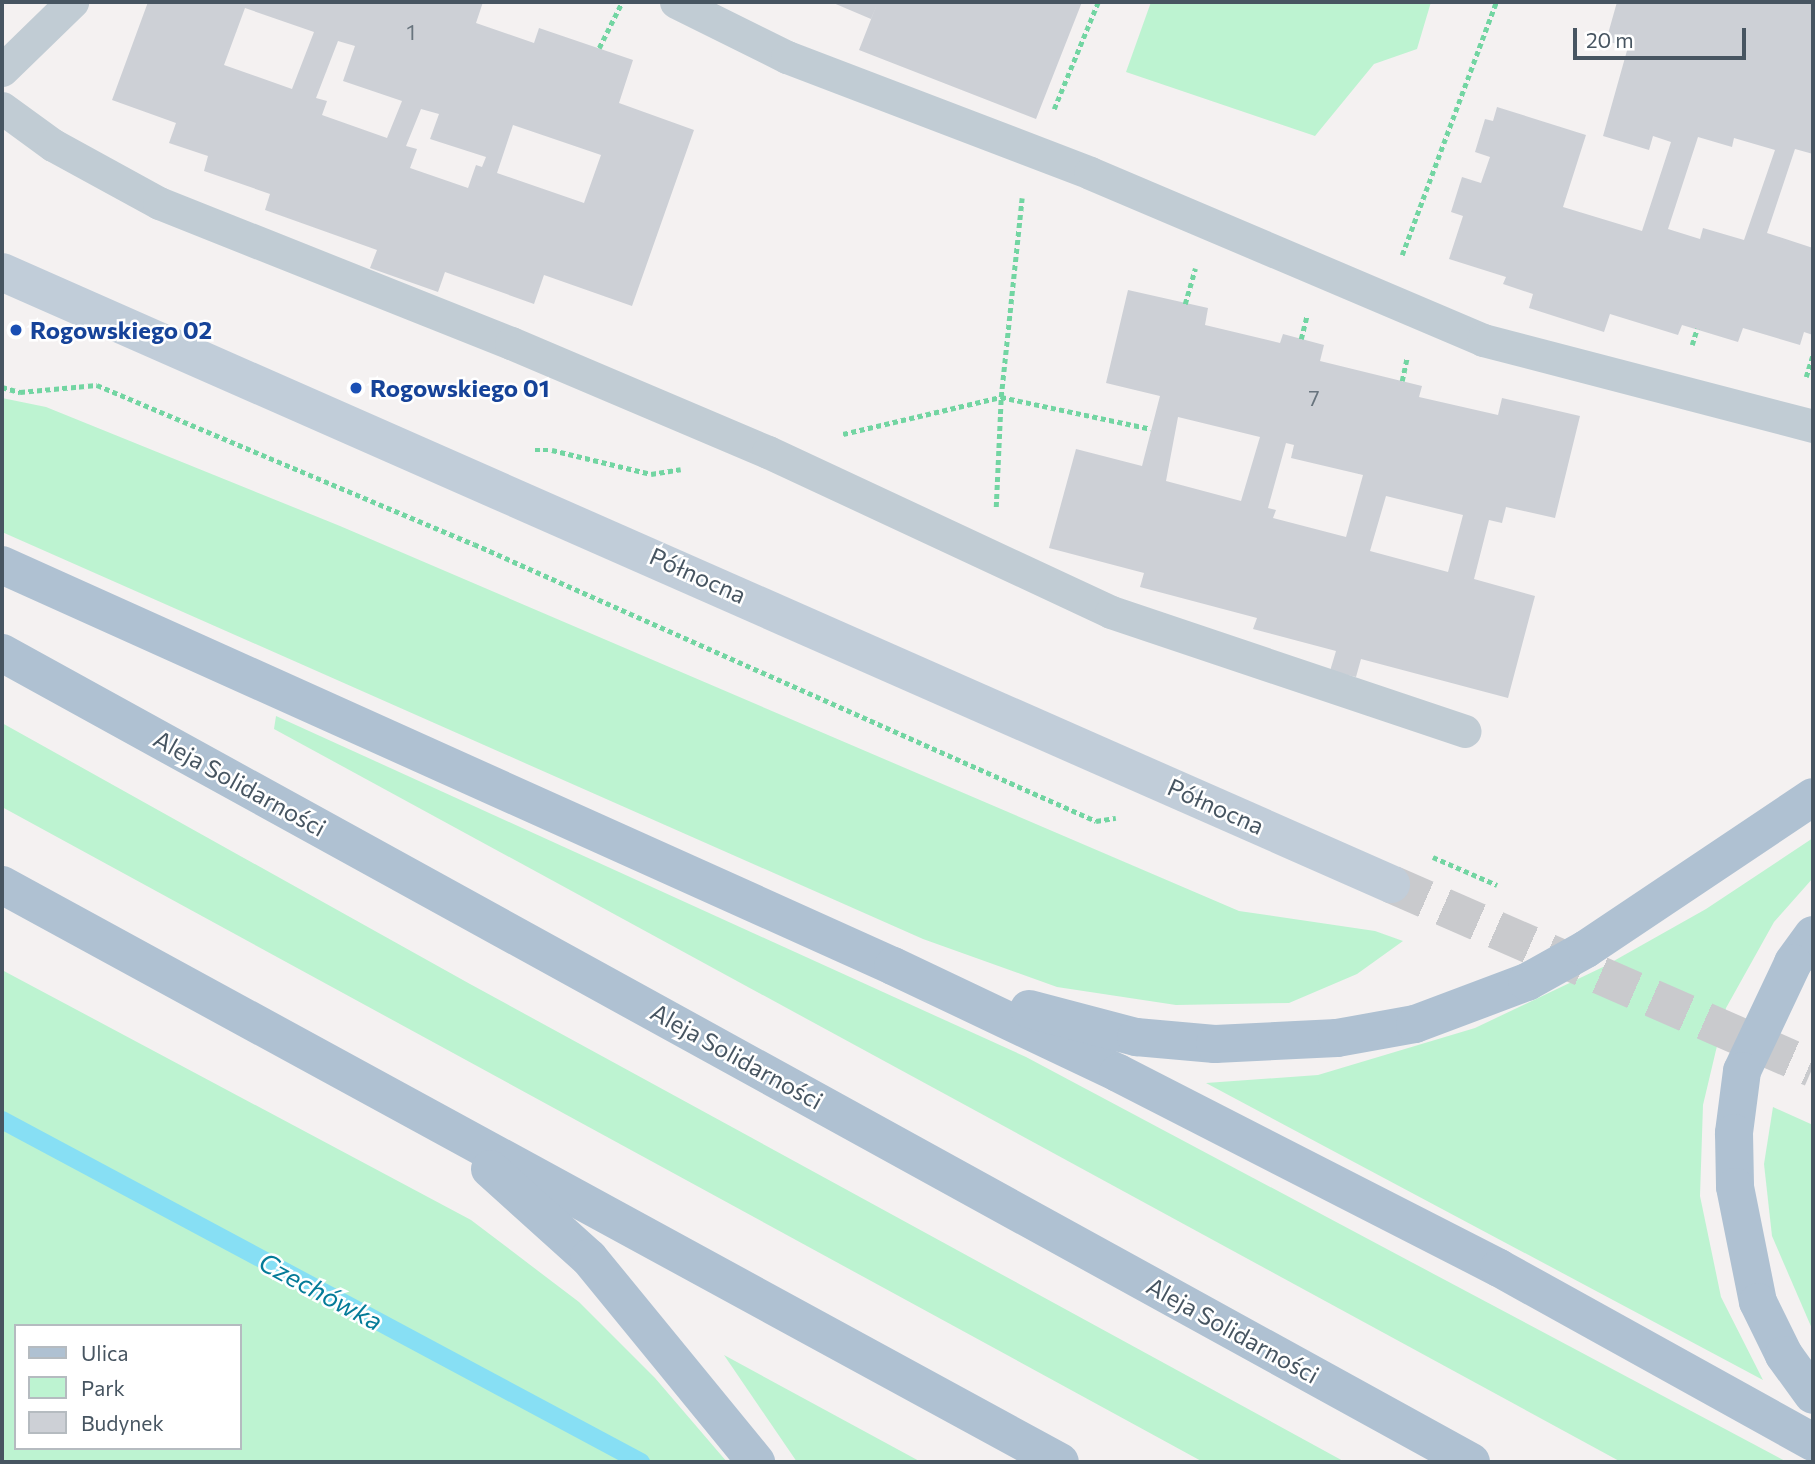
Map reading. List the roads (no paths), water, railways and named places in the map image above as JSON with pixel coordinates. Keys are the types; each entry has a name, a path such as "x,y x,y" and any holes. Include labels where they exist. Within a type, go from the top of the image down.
{"main road":[{"path":"2,565 893,966 1118,1073 1499,1268 1813,1442"},
{"name":"Aleja Solidarności","path":"2,653 1471,1462"},
{"path":"893,966 1069,1022 1136,1037 1215,1044 1279,1042 1415,1024 1527,982 1586,949 1813,797"},
{"path":"2,885 1060,1462"},
{"path":"1813,935 1786,976 1742,1071 1734,1133 1735,1187 1758,1302 1784,1354 1813,1395"},
{"path":"445,1127 589,1258 756,1462"}],"street":[{"name":"Północna","path":"2,272 1391,884"}],"lane":[{"path":"2,69 72,2"},
{"path":"676,2 788,57 1030,150 1483,340 1813,426"},
{"path":"2,108 53,145 159,204 511,343 768,452 994,560 1111,612 1465,731"}],"waterway":[{"name":"Czechówka","path":"2,1120 641,1462"}],"tunnel":[{"path":"1391,884 1813,1068"}],"place":[{"name":"Rogowskiego 02","path":"16,330"},
{"name":"Rogowskiego 01","path":"356,388"}]}
